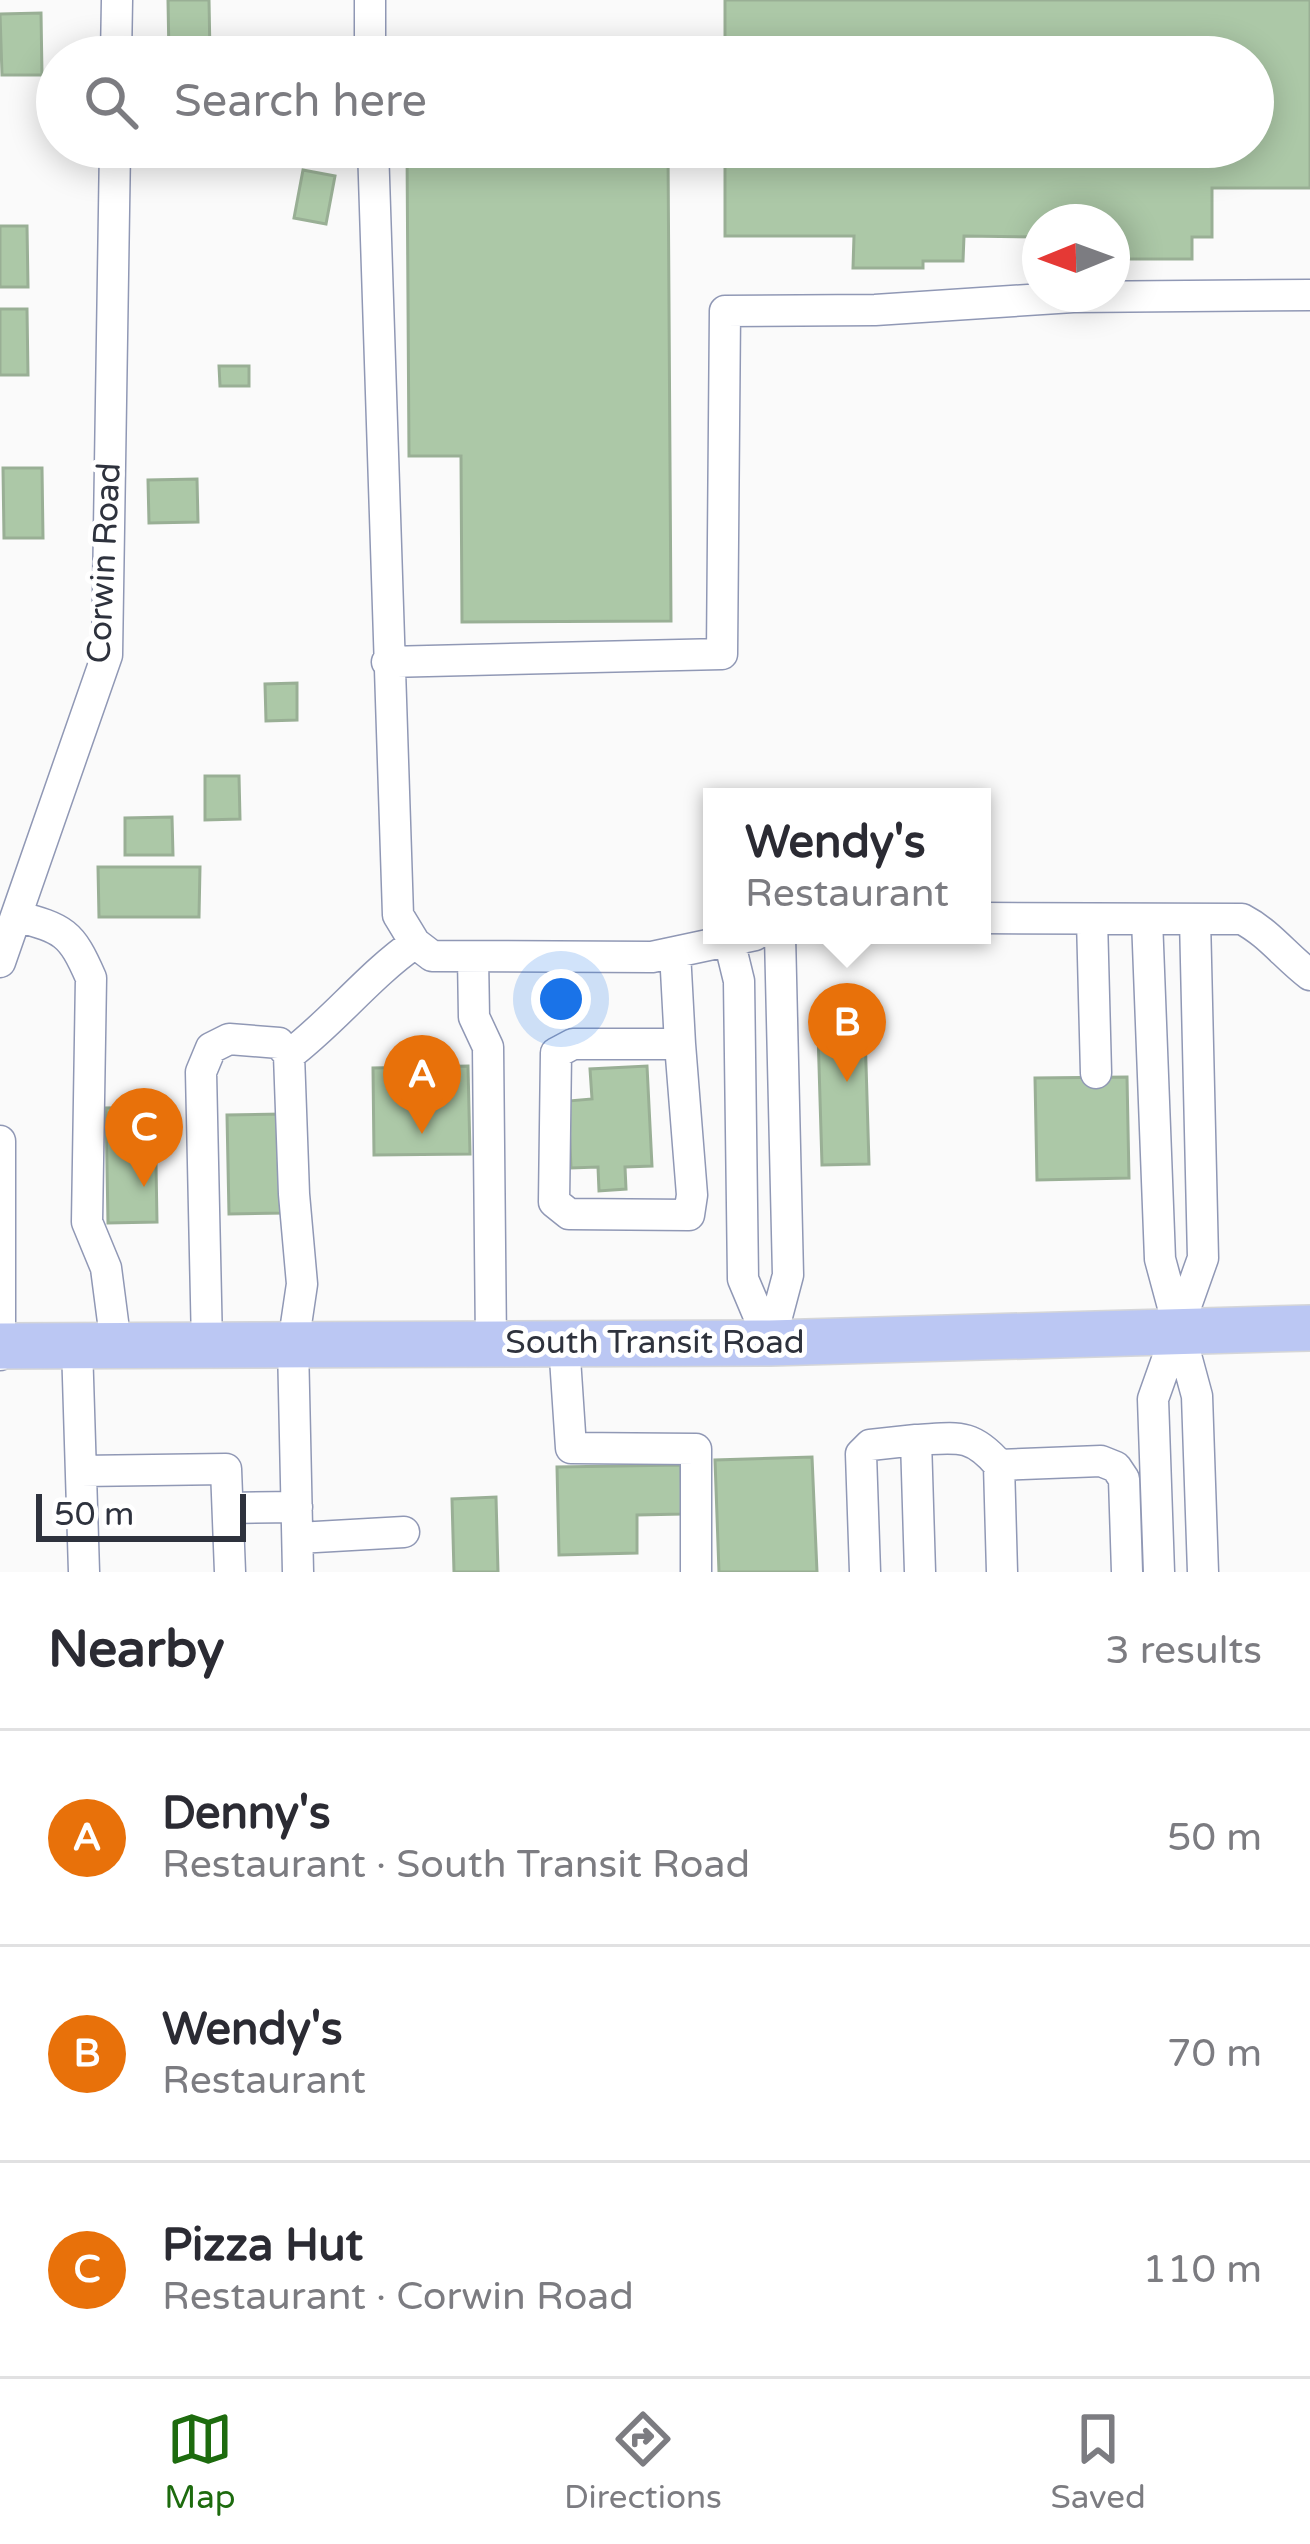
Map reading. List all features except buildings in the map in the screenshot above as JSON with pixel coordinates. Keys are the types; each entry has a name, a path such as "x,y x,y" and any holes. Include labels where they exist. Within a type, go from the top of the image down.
{"highway":[{"name":"South Transit Road","path":"0,1349 770,1343 1310,1328"}],"street":[{"path":"116,36 117,0"},
{"path":"370,0 370,36"},
{"name":"Corwin Road","path":"0,959 107,655 115,168"},
{"path":"374,168 398,915 415,943 432,956 652,957 713,944"},
{"path":"387,662 722,654 725,311 875,310 1073,297 1310,295"},
{"path":"16,916 59,928 75,942 91,978 87,1222 106,1268 81,1471 84,1572"},
{"path":"991,918 1242,919 1263,930 1288,959 1310,975"},
{"path":"1092,919 1096,1073"},
{"path":"1147,919 1160,1259 1197,1396 1203,1572"},
{"path":"1159,1572 1153,1399 1203,1258 1195,919"},
{"path":"289,1054 323,1029 377,970 415,943"},
{"path":"742,944 742,1279 770,1343"},
{"path":"770,1343 788,1275 780,944"},
{"path":"675,952 692,1195 688,1215"},
{"path":"473,957 474,1017 488,1047 491,1343"},
{"path":"207,1345 201,1072 211,1048 229,1039 279,1043 289,1054 302,1284 293,1345 298,1572"},
{"path":"680,1044 573,1044 556,1053 554,1202 569,1214 688,1215 742,1222"},
{"path":"0,1141 0,1349"},
{"path":"564,1343 571,1448 696,1449 696,1572"},
{"path":"865,1572 861,1454 870,1445 965,1438 983,1446 999,1465 1002,1572"},
{"path":"916,1440 920,1572"},
{"path":"999,1465 1101,1461 1116,1467 1124,1479 1127,1572"},
{"path":"81,1471 226,1469 230,1572"},
{"path":"228,1508 297,1522 404,1532"}],"place":[{"name":"Wendy's","path":"847,1082"},
{"name":"Denny's","path":"422,1134"},
{"name":"Pizza Hut","path":"144,1187"}]}
